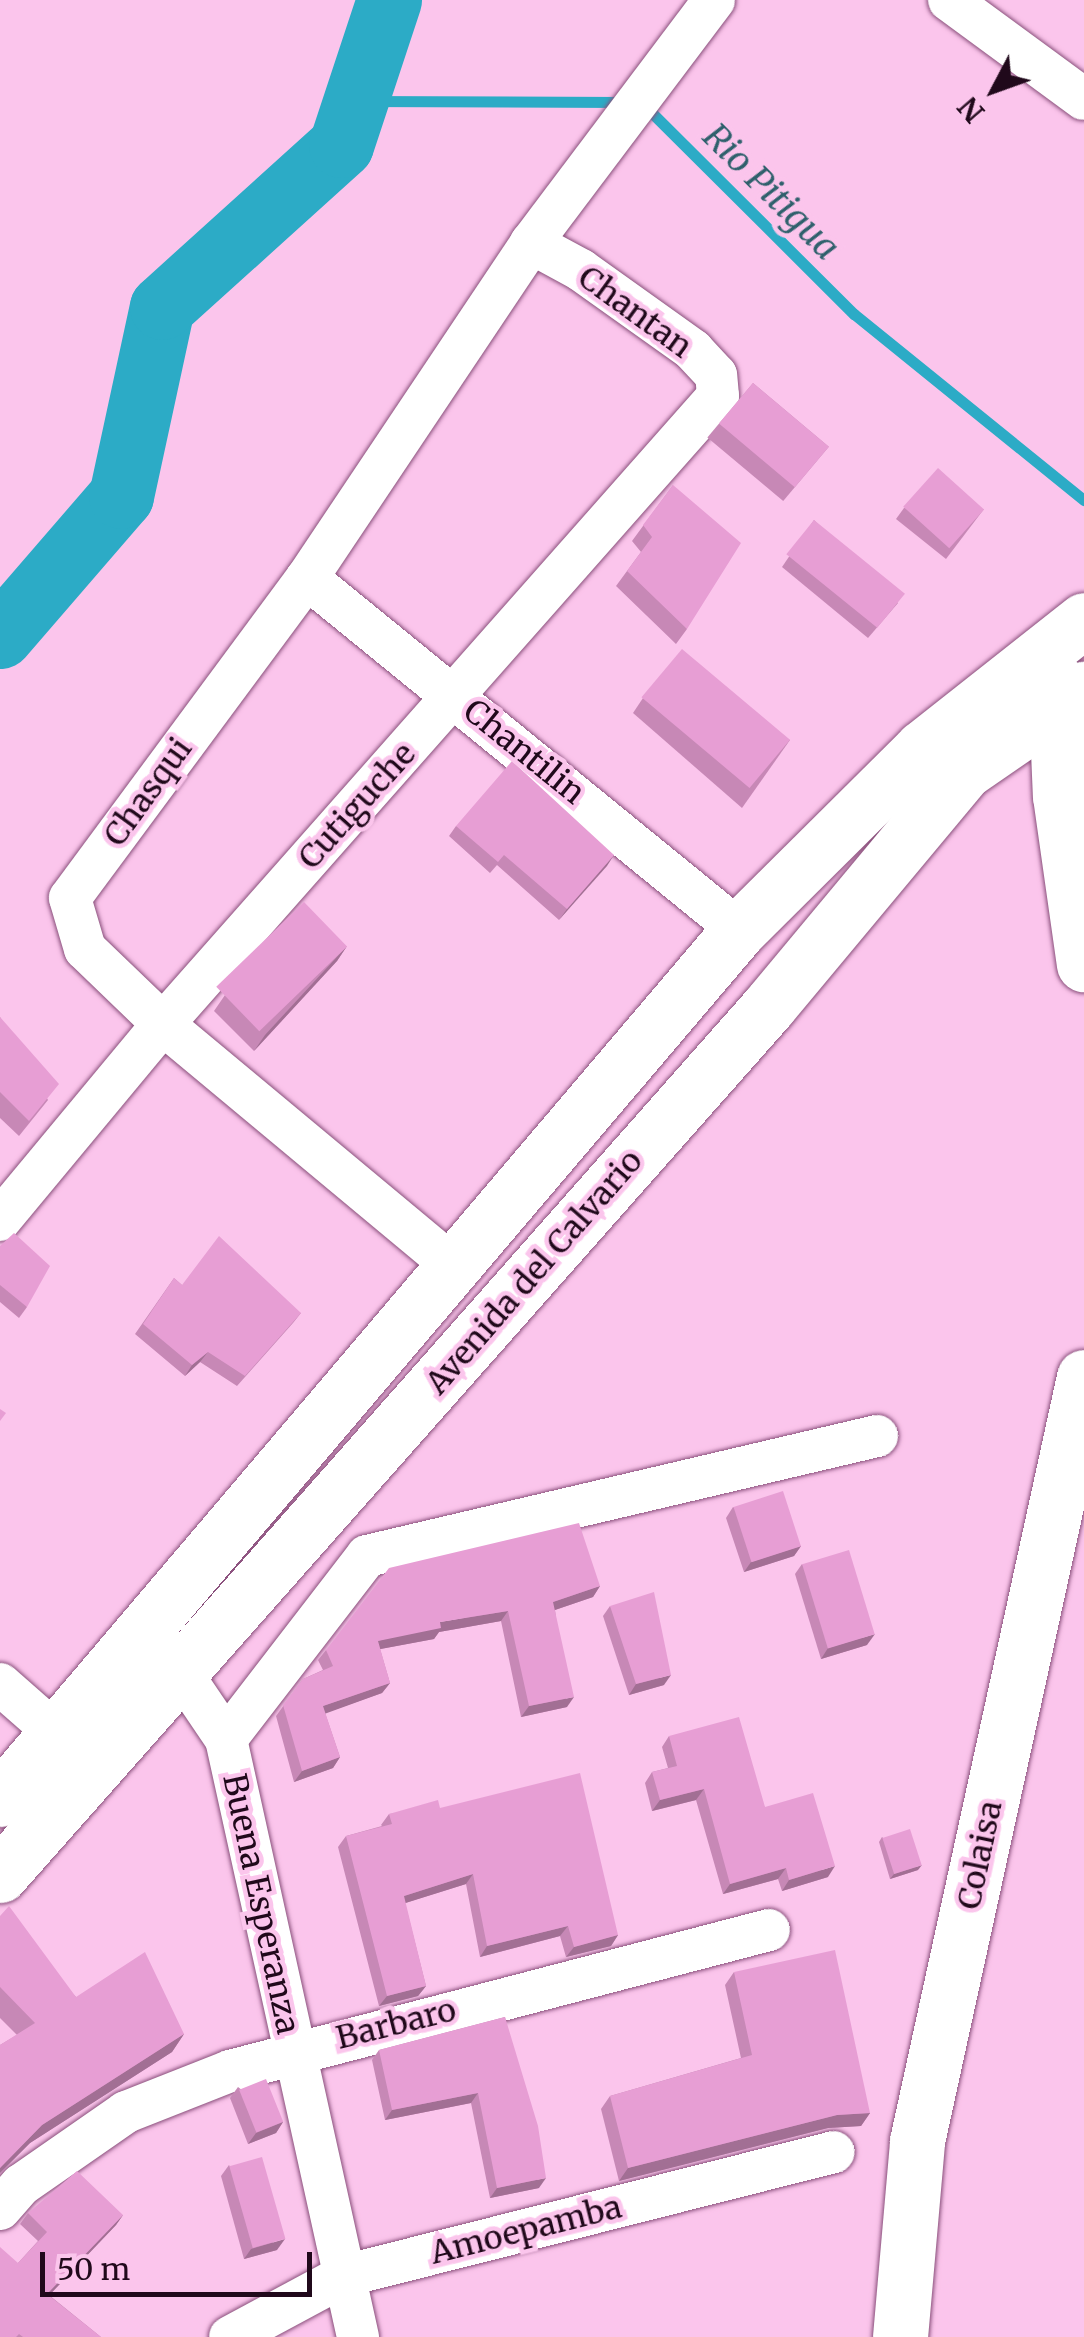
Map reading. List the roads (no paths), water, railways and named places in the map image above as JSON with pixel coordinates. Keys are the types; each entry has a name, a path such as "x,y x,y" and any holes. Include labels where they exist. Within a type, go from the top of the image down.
{"street":[{"path":"949,0 1084,99"},
{"name":"Chasqui","path":"452,1264 162,1024 84,949 70,898 306,578 531,244 704,13"},
{"name":"Chantan","path":"531,244 580,270 693,350 716,375 718,396"},
{"name":"Cutiguche","path":"0,1220 162,1024 718,396"},
{"name":"Chantilin","path":"306,578 456,696 738,930"},
{"path":"1068,632 1071,699 1060,796 1084,964"},
{"name":"Avenida del Calvario","path":"0,1798 738,930 922,748 1068,632"},
{"name":"Avenida del Calvario","path":"0,1875 769,1006 965,771 1071,699"},
{"name":"Colaisa","path":"900,2337 917,2141 1084,1376"},
{"name":"Buena Esperanza","path":"358,2337 226,1739 367,1556 877,1436"},
{"path":"146,1625 226,1739"},
{"path":"0,1684 57,1734"},
{"name":"Barbaro","path":"0,2209 21,2184 126,2112 293,2050 769,1930"},
{"name":"Amoepamba","path":"230,2337 344,2276 834,2152"}],"waterway":[{"path":"0,636 121,496 162,307 341,145 389,0"},
{"name":"Rio Pitigua","path":"356,101 623,102"},
{"name":"Rio Pitigua","path":"645,106 854,314 1084,500"}]}
